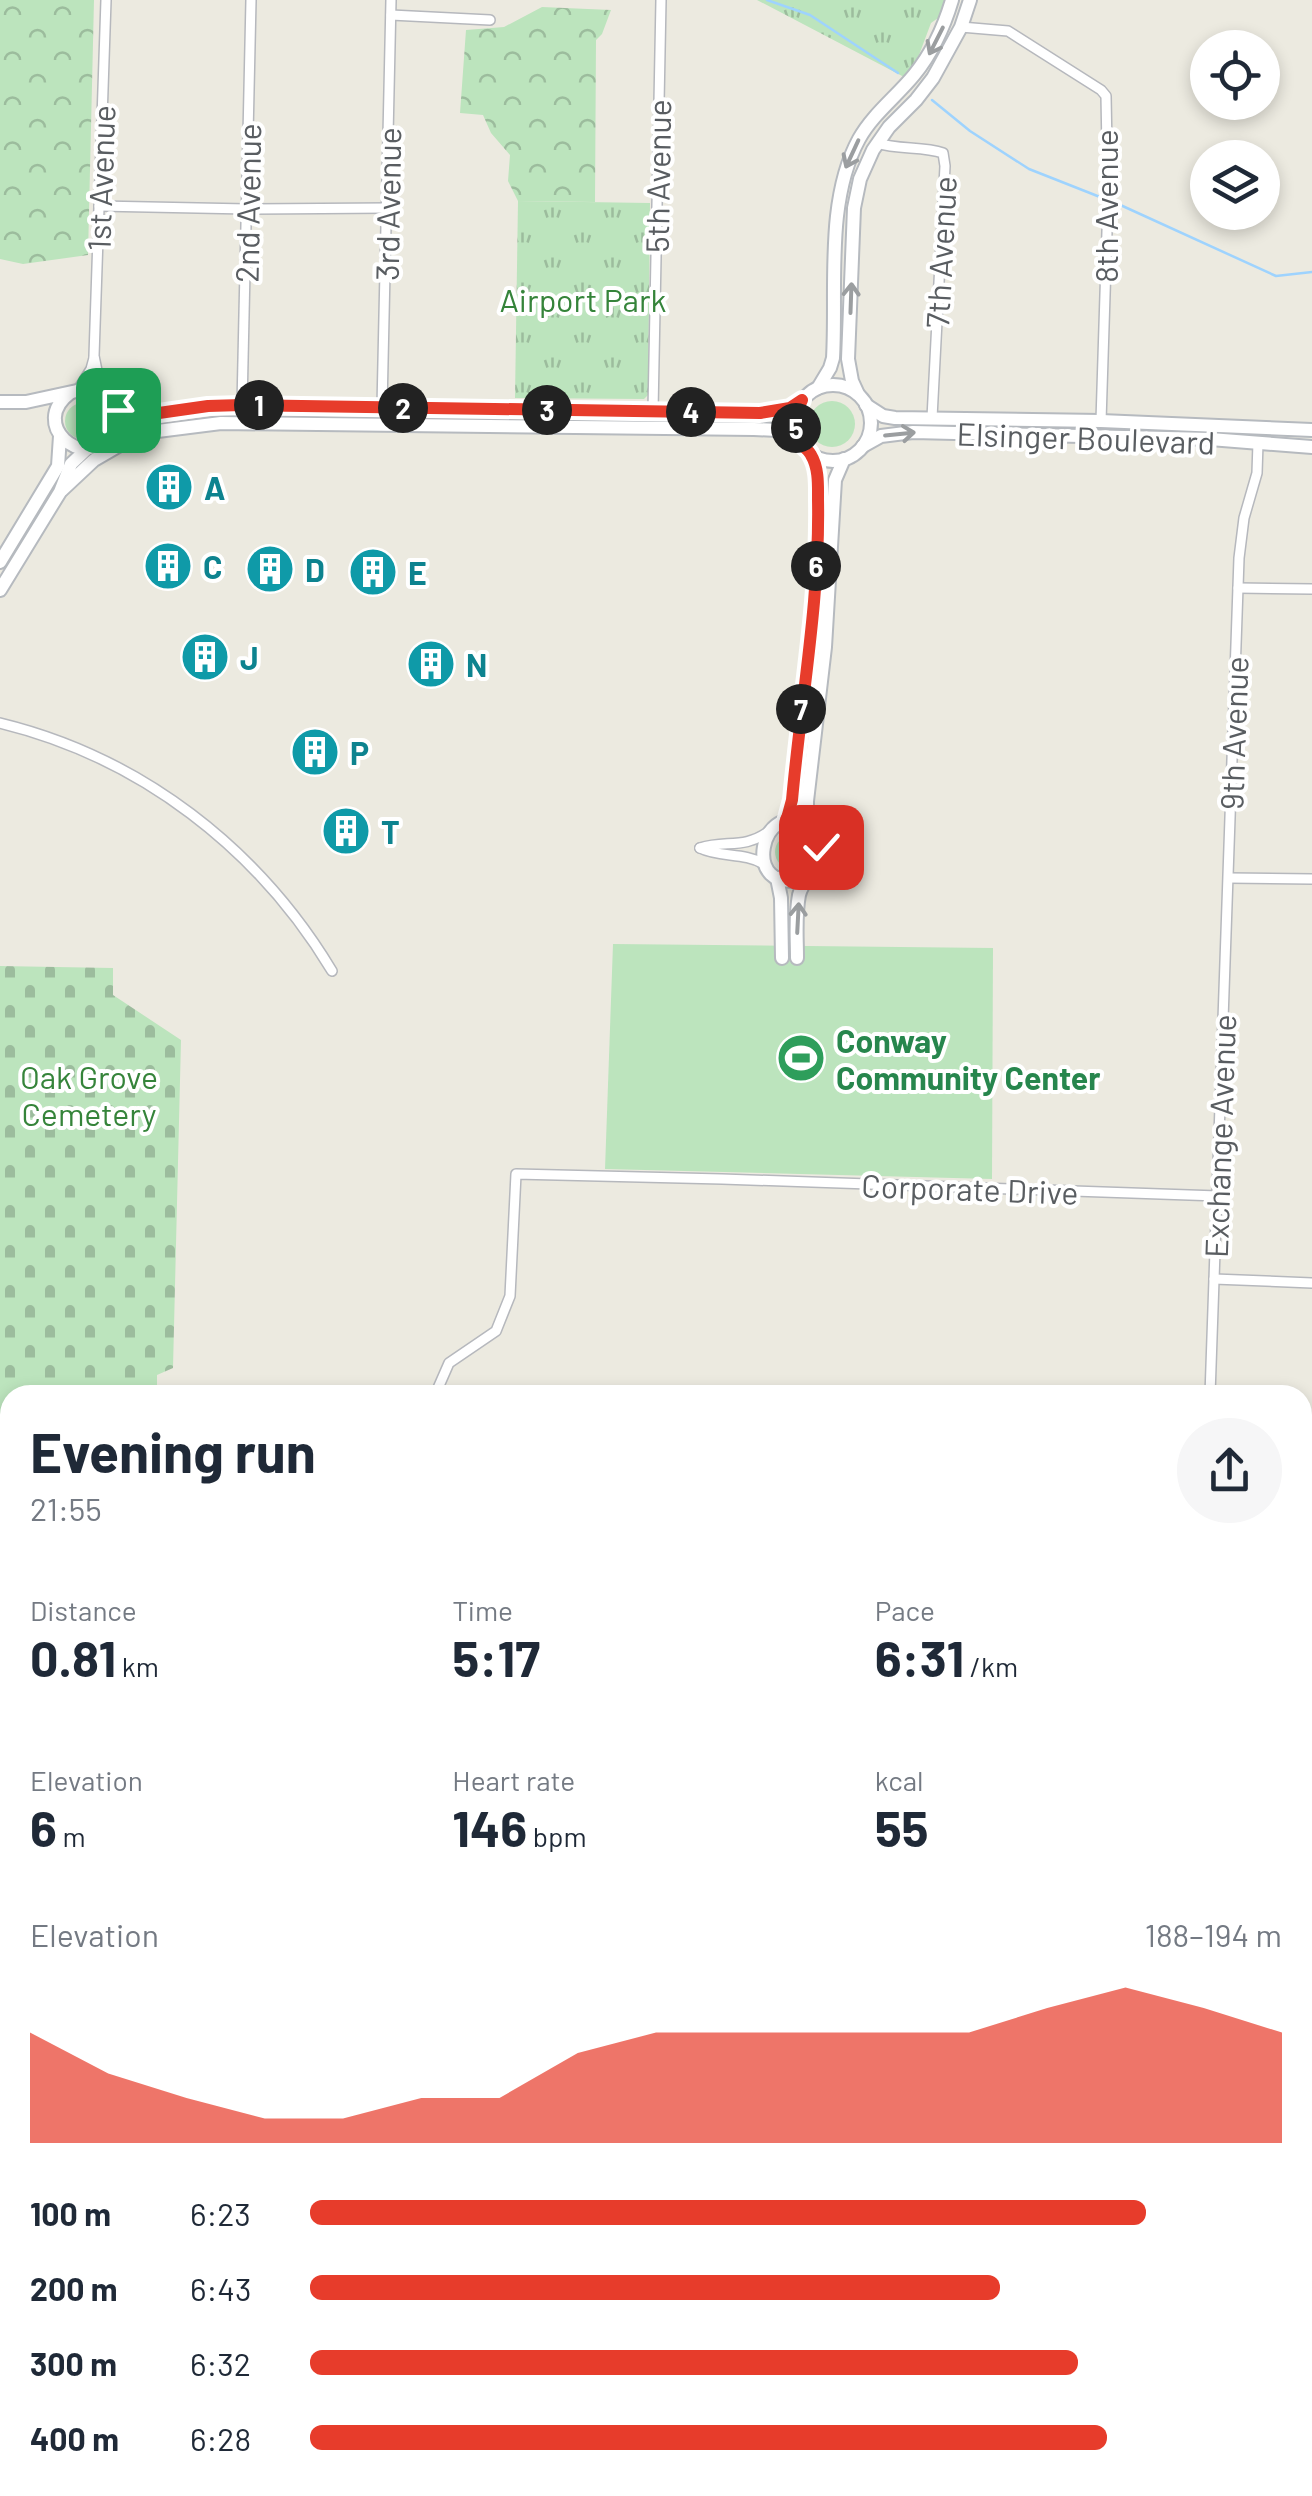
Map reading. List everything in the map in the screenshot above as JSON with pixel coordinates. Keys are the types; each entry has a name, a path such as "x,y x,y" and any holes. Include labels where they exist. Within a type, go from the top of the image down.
{"street":[{"name":"1st Avenue","path":"75,391 91,369 94,356 106,0"},
{"name":"2nd Avenue","path":"242,405 251,0"},
{"name":"3rd Avenue","path":"382,407 391,0"},
{"name":"5th Avenue","path":"653,411 662,0"},
{"path":"0,402 26,402 86,389 120,412 138,416 242,405 760,413 790,408 818,388 833,358 837,215 845,169 870,124 931,52 952,0"},
{"path":"811,454 833,461 855,454 871,426 852,381 848,358 854,208 860,180 889,127 933,78 961,27 970,0"},
{"path":"391,16 490,20"},
{"name":"8th Avenue","path":"961,27 1008,30 1106,96 1108,200 1100,421"},
{"name":"7th Avenue","path":"877,144 943,154 932,418"},
{"path":"99,206 388,208"},
{"name":"1st Avenue","path":"94,356 106,399"},
{"path":"818,388 843,386 862,400"},
{"path":"54,421 59,404 75,391"},
{"path":"0,590 60,492 71,464 111,432 114,417 106,399"},
{"path":"786,822 792,800 816,584 818,478 811,454 797,436 796,411 802,400"},
{"name":"Elsinger Boulevard","path":"862,400 888,418 1312,430"},
{"path":"0,562 58,466 60,436 54,421 26,402"},
{"path":"60,436 72,446 95,446 126,435 244,423 777,430 797,436"},
{"path":"1257,426 1258,443"},
{"path":"60,492 106,452 154,432"},
{"name":"Elsinger Boulevard","path":"863,446 881,436 913,432 1210,439 1312,447"},
{"name":"9th Avenue","path":"1229,878 1238,588 1244,518 1257,473 1258,443"},
{"path":"808,827 835,480 844,459"},
{"path":"1238,588 1312,588"},
{"path":"0,723 81,750 177,802 264,878 313,938 332,971"},
{"path":"778,878 789,958 805,878 821,856 818,838 808,827 786,822 755,841 700,848 711,854 754,858 786,881 805,878"},
{"path":"764,864 762,846 770,830"},
{"path":"1229,878 1312,879"},
{"name":"Exchange Avenue","path":"1210,1385 1229,878"},
{"name":"Corporate Drive","path":"440,1385 450,1364 496,1332 510,1296 516,1174 1218,1196"},
{"path":"1214,1279 1312,1282"}],"green space":[{"path":"0,0 94,0 88,255 23,264 0,259"},
{"path":"757,0 945,0 941,16 931,23 919,55 904,77"},
{"path":"542,7 611,10 596,40 595,202 518,201 508,181 510,155 491,133 483,115 460,113 466,30 504,27"},
{"name":"Airport Park","path":"518,201 650,203 648,395 644,399 515,398"},
{"path":"832,401 848,408 855,424 848,440 832,447 816,440 809,424 816,408"},
{"path":"83,403 95,409 101,421 95,433 83,439 71,433 65,421 71,409"},
{"path":"792,835 804,840 809,852 804,864 792,869 780,864 775,852 780,840"},
{"name":"Conway Community Center","path":"613,944 993,948 992,1179 605,1169"},
{"name":"Oak Grove Cemetery","path":"0,966 113,968 113,995 181,1040 173,1368 157,1375 157,1385 0,1385"}],"waterway":[{"path":"767,0 810,15 898,73"},
{"path":"932,100 970,131 1029,169 1100,197"},
{"path":"1116,203 1276,276 1312,272"}],"place":[{"name":"A","path":"169,487"},
{"name":"C","path":"168,566"},
{"name":"D","path":"270,569"},
{"name":"E","path":"373,572"},
{"name":"J","path":"205,657"},
{"name":"N","path":"431,664"},
{"name":"P","path":"315,752"},
{"name":"T","path":"346,831"},
{"name":"Conway Community Center","path":"801,1058"}],"route":[{"path":"118,410 138,416 242,405 760,413 790,408 802,400 796,411 797,436 811,454 818,478 816,584 792,800 786,822 808,827 821,847"}]}
